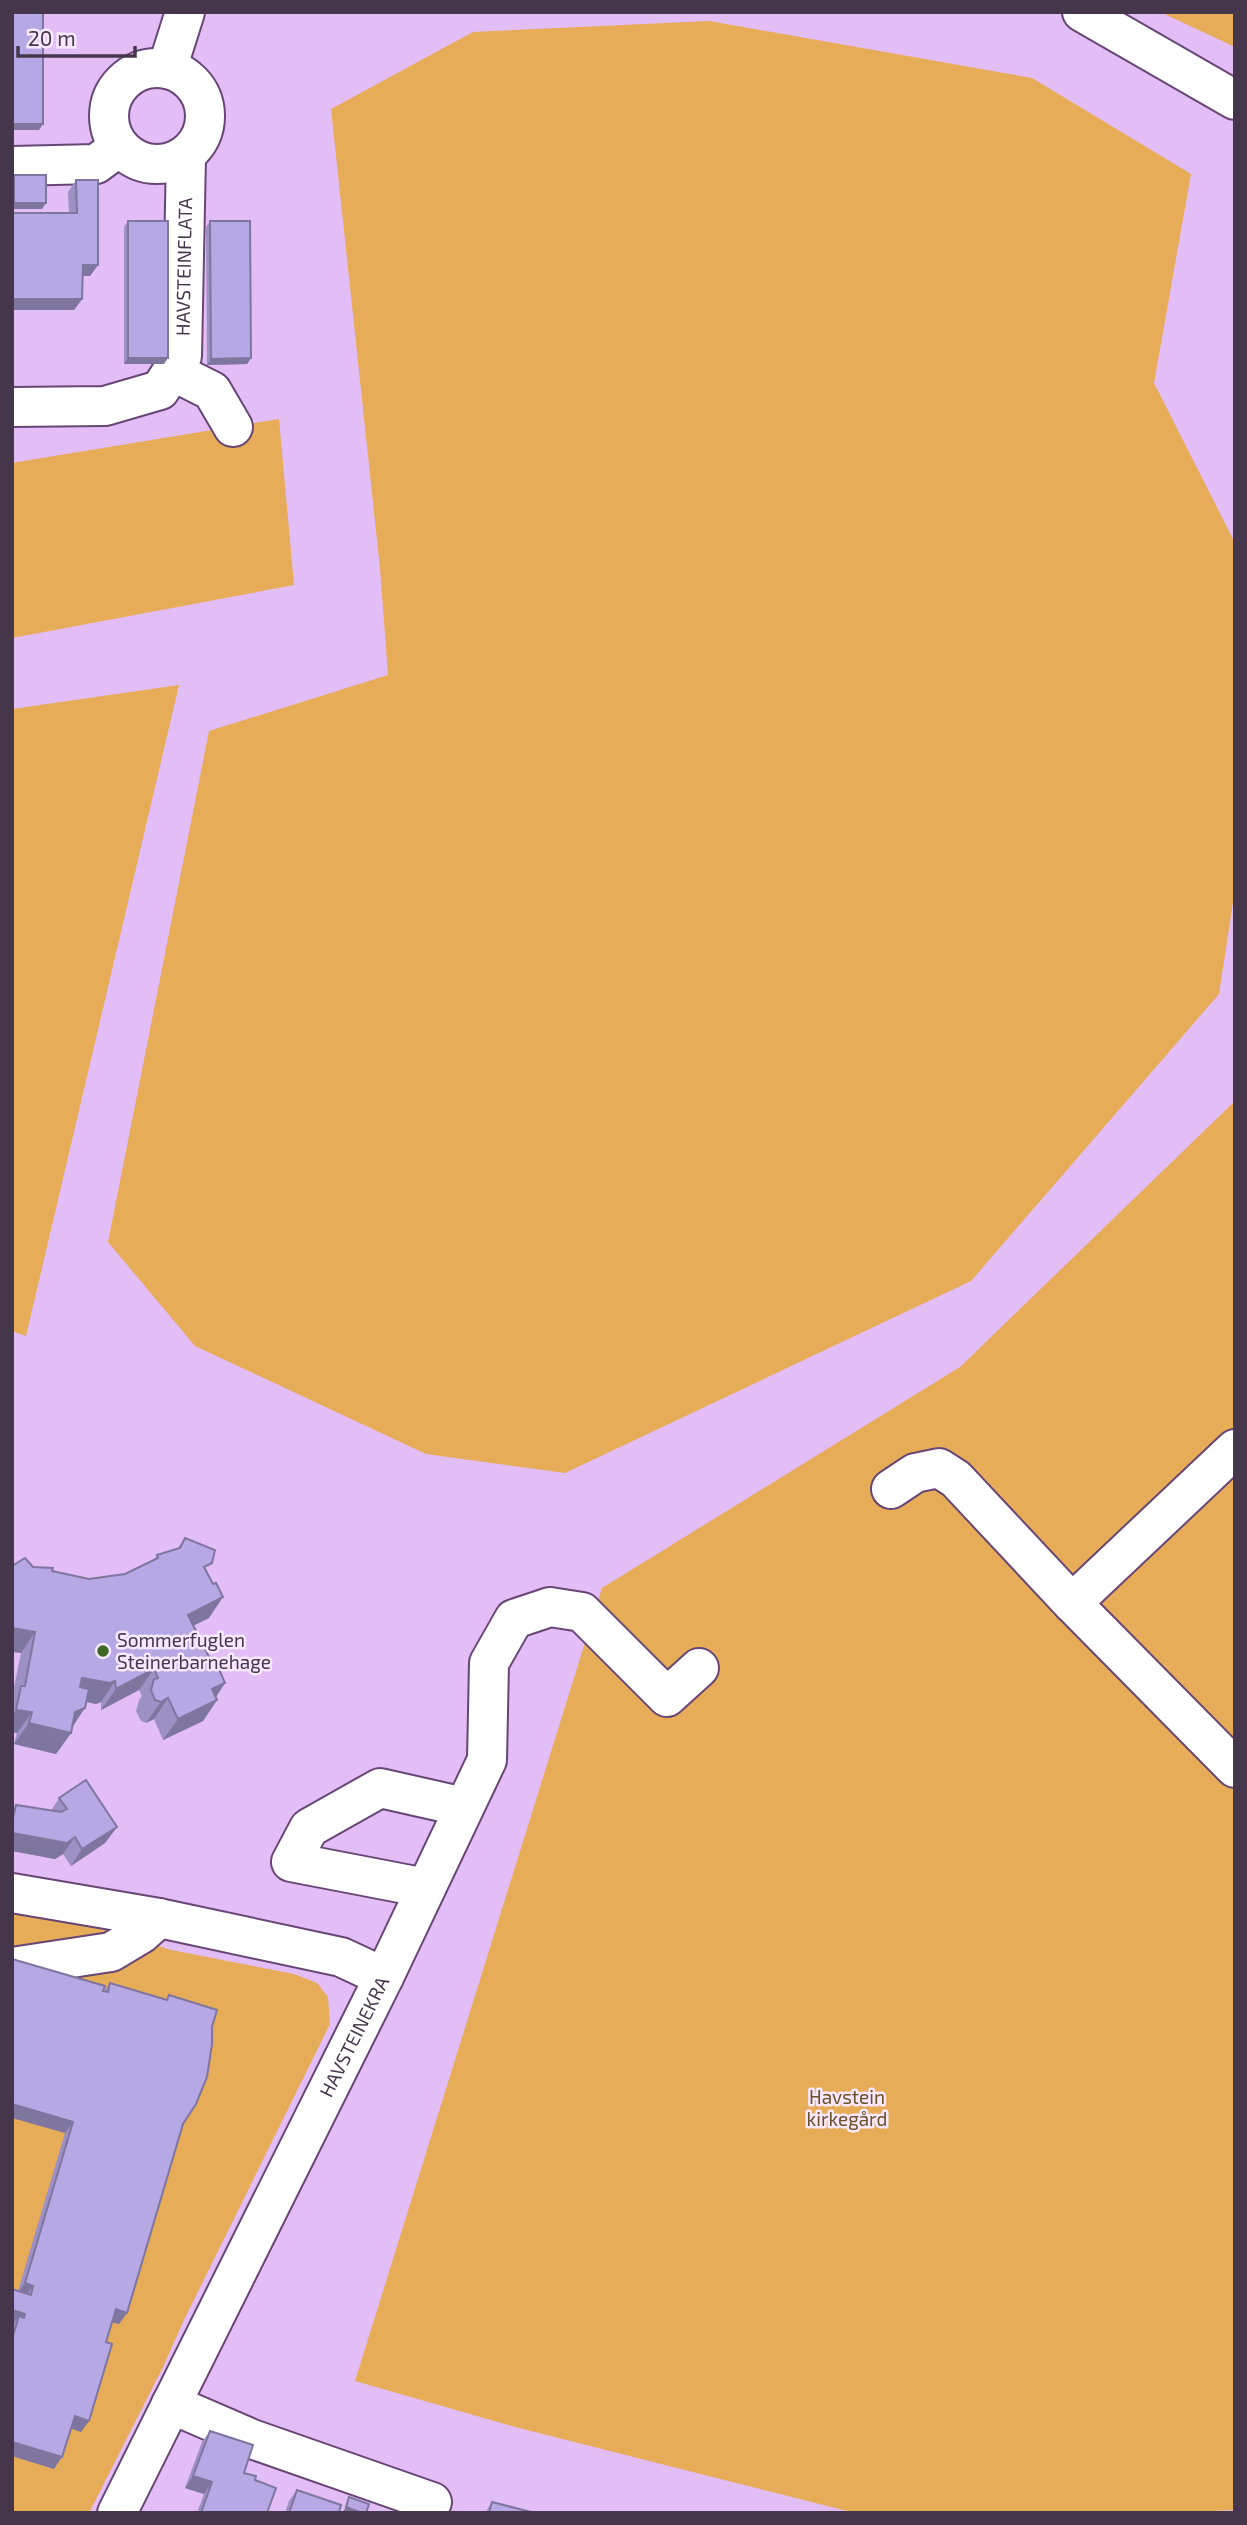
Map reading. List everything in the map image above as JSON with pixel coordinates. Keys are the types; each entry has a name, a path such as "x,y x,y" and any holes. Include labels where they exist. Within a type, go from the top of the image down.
{"street":[{"path":"167,69 185,12"},
{"path":"1082,12 1235,100"},
{"path":"150,68 167,69 183,74 195,86 204,103 206,120 202,136 186,156 171,164 154,166 132,158 119,147 110,132 108,116 117,88 129,76 150,68"},
{"path":"12,166 96,164 119,147"},
{"name":"HAVSTEINFLATA","path":"12,407 105,406 160,390 183,356 186,156"},
{"path":"173,371 212,391 233,427"},
{"path":"1072,1603 1235,1449"},
{"path":"891,1489 915,1473 939,1468 956,1479 1072,1603 1235,1768"},
{"path":"383,1977 487,1760 489,1663 514,1619 550,1607 582,1612 667,1697 699,1668"},
{"path":"426,1888 291,1862 309,1828 380,1788 464,1807"},
{"name":"HAVSTEINEKRA","path":"12,1893 159,1918 341,1957 383,1977 117,2513"},
{"path":"12,1923 51,1899"},
{"path":"12,1967 111,1952 141,1934 159,1918"},
{"path":"171,2404 252,2439 432,2502"}],"green space":[{"path":"1160,12 1235,12 1235,47"},
{"path":"709,21 1032,78 1191,174 1154,383 1235,543 1235,889 1219,994 971,1281 565,1473 426,1454 195,1346 108,1242 209,731 388,675 380,568 331,109 473,32"},
{"path":"279,419 294,585 12,638 12,463"},
{"path":"179,685 26,1336 12,1331 12,709"},
{"name":"Havstein kirkegård","path":"1235,1101 1235,2510 1174,2513 855,2513 515,2427 355,2381 602,1588 960,1367"},
{"path":"12,1910 95,1926 171,1950 294,1974 317,1983 328,1997 330,2024 89,2513 12,2513"}],"building":[{"path":"12,12 43,12 43,124 12,124"},
{"path":"14,175 46,175 46,203 14,203"},
{"path":"76,180 98,180 98,265 83,265 82,299 12,299 12,213 77,213"},
{"path":"128,221 168,221 168,358 128,358"},
{"path":"210,221 250,221 251,358 211,359"},
{"path":"185,1538 215,1550 212,1563 204,1567 223,1597 188,1615 212,1663 216,1662 225,1683 212,1689 217,1700 178,1719 168,1698 161,1702 155,1700 151,1690 154,1679 158,1678 154,1669 116,1689 115,1681 110,1683 82,1678 80,1687 89,1689 85,1708 75,1712 71,1733 29,1723 32,1712 16,1710 21,1686 25,1686 35,1632 12,1628 12,1566 25,1558 33,1567 53,1568 52,1571 89,1579 125,1574 158,1558 157,1555 180,1548"},
{"path":"86,1780 117,1827 82,1849 75,1837 67,1843 12,1833 16,1805 61,1812 67,1809 59,1798"},
{"path":"12,1959 105,1986 103,1991 108,1992 110,1983 167,2000 169,1995 217,2010 212,2027 207,2077 196,2104 183,2124 127,2313 116,2309 106,2342 112,2344 89,2421 75,2416 62,2457 12,2442 12,2339 19,2316 24,2318 25,2314 12,2310 12,2289 31,2295 33,2286 25,2283 73,2122 12,2104"},
{"path":"210,2431 253,2445 244,2473 256,2476 255,2480 276,2488 267,2513 201,2513 212,2482 193,2476"},
{"path":"297,2490 341,2505 339,2513 289,2513"},
{"path":"349,2497 369,2504 366,2513 346,2507"},
{"path":"492,2502 535,2513 489,2513"}],"place":[{"name":"Sommerfuglen Steinerbarnehage","path":"103,1651"}]}
